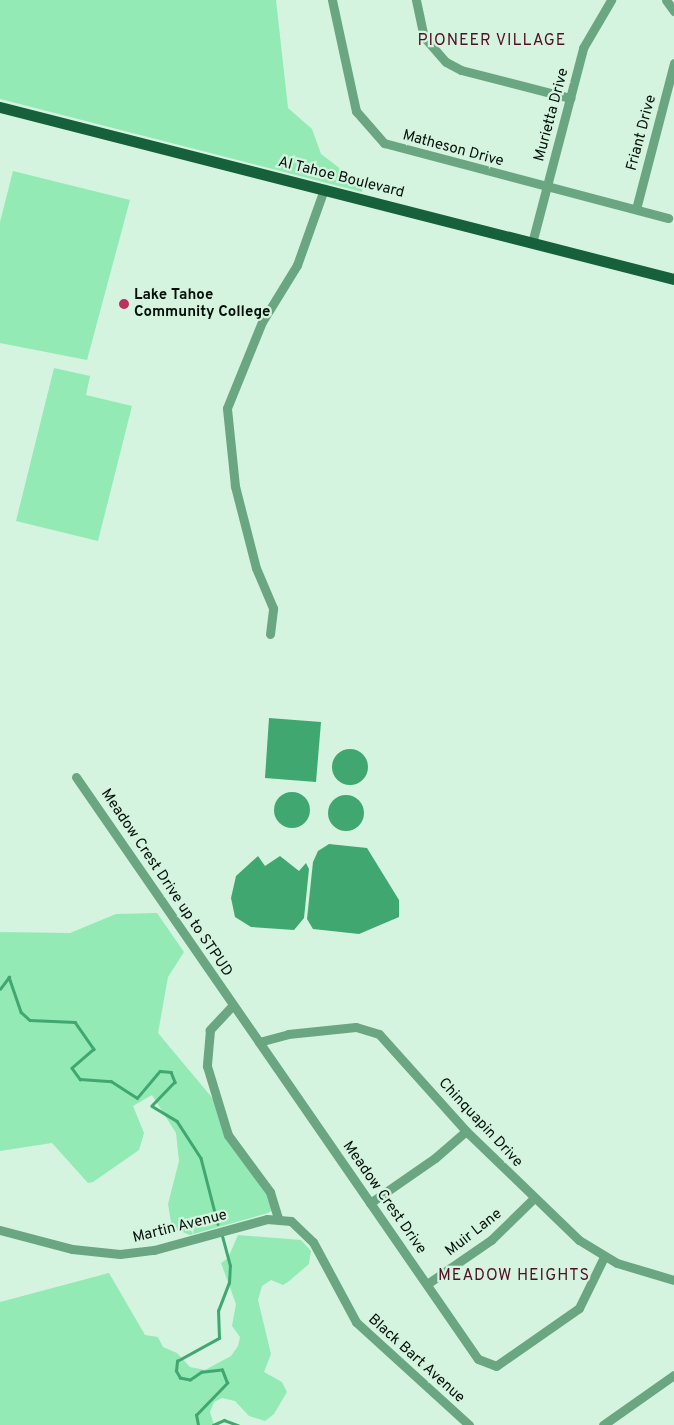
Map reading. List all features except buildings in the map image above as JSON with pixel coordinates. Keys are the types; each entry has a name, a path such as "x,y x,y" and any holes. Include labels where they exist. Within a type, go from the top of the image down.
{"main road":[{"name":"Al Tahoe Boulevard","path":"0,107 324,188 674,279"}],"street":[{"name":"Matheson Drive","path":"332,0 350,95 373,135 399,150 668,218"},
{"path":"416,0 424,37 446,62 461,70 570,98"},
{"name":"Murietta Drive","path":"532,243 583,48 610,0"},
{"path":"666,0 674,12"},
{"name":"Friant Drive","path":"636,209 674,63"},
{"path":"270,634 273,608 256,568 234,486 227,408 258,330 297,265 324,188"},
{"name":"Meadow Crest Drive up to STPUD","path":"76,777 232,1006"},
{"path":"232,1006 210,1030 207,1066 228,1135 270,1192 278,1218"},
{"name":"Meadow Crest Drive","path":"232,1006 259,1042 478,1359 496,1366 579,1308 604,1257"},
{"name":"Chinquapin Drive","path":"259,1042 288,1034 369,1030 393,1045 466,1131 533,1199 604,1257 674,1280"},
{"path":"370,1203 435,1158 466,1131"},
{"name":"Muir Lane","path":"427,1284 491,1240 533,1199"},
{"name":"Martin Avenue","path":"0,1230 72,1250 120,1254 278,1218"},
{"name":"Black Bart Avenue","path":"278,1218 306,1234 344,1306 364,1333 469,1425"},
{"path":"603,1425 674,1374"}],"shaded area":[{"path":"0,0 276,0 288,108 312,129 321,154 363,186 362,192 0,99"},
{"path":"13,171 130,200 87,360 0,343 0,222"},
{"path":"54,368 90,376 86,395 132,406 98,541 16,521"},
{"path":"269,718 321,722 316,782 265,778"},
{"path":"350,749 357,750 363,754 367,760 367,774 363,780 357,784 350,785 343,784 337,780 333,774 332,767 333,760 337,754 343,750"},
{"path":"292,792 299,793 305,797 309,803 309,817 305,823 299,827 292,828 285,827 279,823 275,817 274,810 275,803 279,797 285,793"},
{"path":"346,795 353,796 359,800 363,806 363,820 359,826 353,830 346,831 339,830 333,826 329,820 328,813 329,806 333,800 339,796"},
{"path":"329,844 367,848 399,900 399,917 359,934 313,929 307,919 313,862 318,851"},
{"path":"258,856 265,866 280,856 299,871 306,863 309,869 304,918 294,930 251,927 235,917 231,898 236,876"},
{"path":"157,913 184,952 168,977 158,1033 214,1100 249,1170 273,1188 274,1209 268,1213 190,1235 172,1228 168,1204 179,1161 176,1133 152,1095 133,1106 144,1133 139,1150 93,1182 88,1183 52,1143 0,1151 0,932 70,933 116,914"},
{"path":"238,1235 301,1240 311,1251 309,1264 283,1285 271,1280 262,1286 258,1300 271,1354 264,1372 282,1382 287,1392 274,1414 265,1421 249,1416 235,1401 222,1398 214,1402 210,1412 214,1425 0,1425 0,1302 109,1273 145,1335 158,1337 163,1347 177,1353 190,1367 205,1370 231,1356 238,1346 240,1337 232,1326 236,1304 221,1263 228,1258"}],"waterway":[{"path":"0,989 9,977 21,1012 30,1020 75,1022 94,1049 72,1068 80,1079 111,1081 137,1098 160,1071 171,1072 175,1082 152,1106 177,1121 201,1158 218,1224"},
{"path":"198,1425 196,1415 227,1383 222,1370 202,1372 190,1380 180,1378 176,1371 177,1361 219,1338 218,1311 229,1283 230,1266 222,1237"},
{"path":"213,1425 224,1420 238,1425"}],"place":[{"name":"Lake Tahoe Community College","path":"124,304"}],"district":[{"name":"PIONEER VILLAGE","path":"492,41"},
{"name":"MEADOW HEIGHTS","path":"514,1276"}]}
